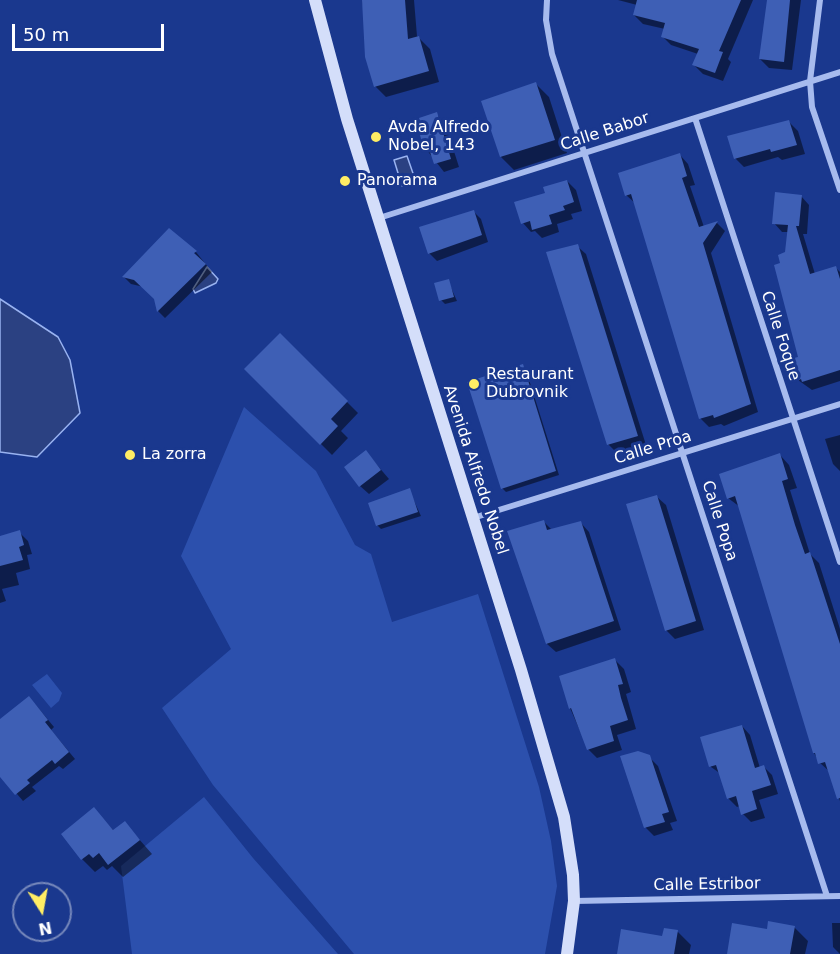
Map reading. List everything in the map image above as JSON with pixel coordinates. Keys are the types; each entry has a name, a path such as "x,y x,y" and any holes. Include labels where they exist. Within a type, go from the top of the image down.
{"main road":[{"name":"Avenida Alfredo Nobel","path":"315,0 328,54 564,817 570,848 574,901 567,954"}],"street":[{"name":"Calle Popa","path":"547,0 548,41 827,896"},
{"path":"820,0 810,81 812,107 840,190"},
{"name":"Calle Babor","path":"379,218 840,72"},
{"name":"Calle Foque","path":"694,118 840,562"},
{"name":"Calle Proa","path":"473,518 840,404"},
{"name":"Calle Estribor","path":"574,901 840,896"}],"shaded area":[{"path":"407,156 416,182 402,186 394,160"},
{"path":"207,267 218,279 216,283 195,293 193,289"},
{"path":"0,299 58,337 70,360 80,413 37,457 0,452"},
{"path":"244,407 316,471 355,545 371,554 392,622 478,594 539,787 551,841 557,886 545,954 354,954 213,785 162,708 231,649 181,556"},
{"path":"47,674 62,693 59,701 51,708 32,685"},
{"path":"204,797 253,858 338,954 132,954 121,866"}],"building":[{"path":"362,0 405,0 408,39 419,36 429,71 374,87 365,57"},
{"path":"637,0 741,0 719,51 723,52 715,73 692,65 699,49 661,37 665,23 633,15"},
{"path":"767,0 790,0 784,62 759,59"},
{"path":"536,82 555,140 500,157 481,101"},
{"path":"437,112 451,159 434,164 429,149 424,150 420,135 424,133 419,118"},
{"path":"789,120 797,145 771,152 770,149 734,159 727,136"},
{"path":"680,153 687,176 682,178 699,227 718,221 703,243 751,404 714,418 713,415 699,419 631,194 625,196 618,173"},
{"path":"567,180 574,202 563,206 565,210 549,215 552,224 532,230 530,221 521,224 514,202 545,193 543,187"},
{"path":"775,192 802,195 799,226 796,226 810,274 836,266 840,279 840,370 802,382 801,379 797,381 790,359 798,357 774,265 780,263 778,255 785,252 788,225 772,224"},
{"path":"474,210 482,235 428,254 419,227"},
{"path":"169,228 197,251 194,253 206,264 157,312 154,299 134,280 122,277"},
{"path":"578,244 638,436 607,445 546,252"},
{"path":"449,279 454,297 439,301 434,283"},
{"path":"280,333 348,401 331,419 338,426 320,445 244,369"},
{"path":"523,364 556,471 501,489 467,382"},
{"path":"366,450 381,470 359,487 344,467"},
{"path":"780,453 788,479 782,481 795,525 805,554 810,552 840,644 840,798 837,799 825,762 818,764 815,753 813,753 735,496 727,499 719,474"},
{"path":"410,488 418,512 376,526 368,503"},
{"path":"657,495 696,621 665,631 626,504"},
{"path":"544,520 547,530 581,521 614,621 546,644 507,531"},
{"path":"20,530 24,545 19,547 23,560 0,566 0,536"},
{"path":"615,658 623,684 618,685 628,720 610,726 614,741 587,750 571,708 569,709 559,676"},
{"path":"29,696 48,720 45,722 69,752 55,764 52,760 27,780 30,783 15,795 0,777 0,719"},
{"path":"742,725 755,768 764,765 771,785 752,791 757,809 741,815 736,796 727,799 716,765 709,767 700,737"},
{"path":"638,751 650,755 669,812 662,814 665,822 644,828 620,756"},
{"path":"94,807 113,830 125,821 140,840 108,865 99,853 93,858 89,854 81,860 61,834"},
{"path":"768,921 795,926 790,954 727,954 732,923 767,929"},
{"path":"664,928 678,930 674,954 617,954 621,929 662,936"}],"place":[{"name":"Avda Alfredo Nobel, 143","path":"376,137"},
{"name":"Panorama","path":"345,181"},
{"name":"Restaurant Dubrovnik","path":"474,384"},
{"name":"La zorra","path":"130,455"}]}
